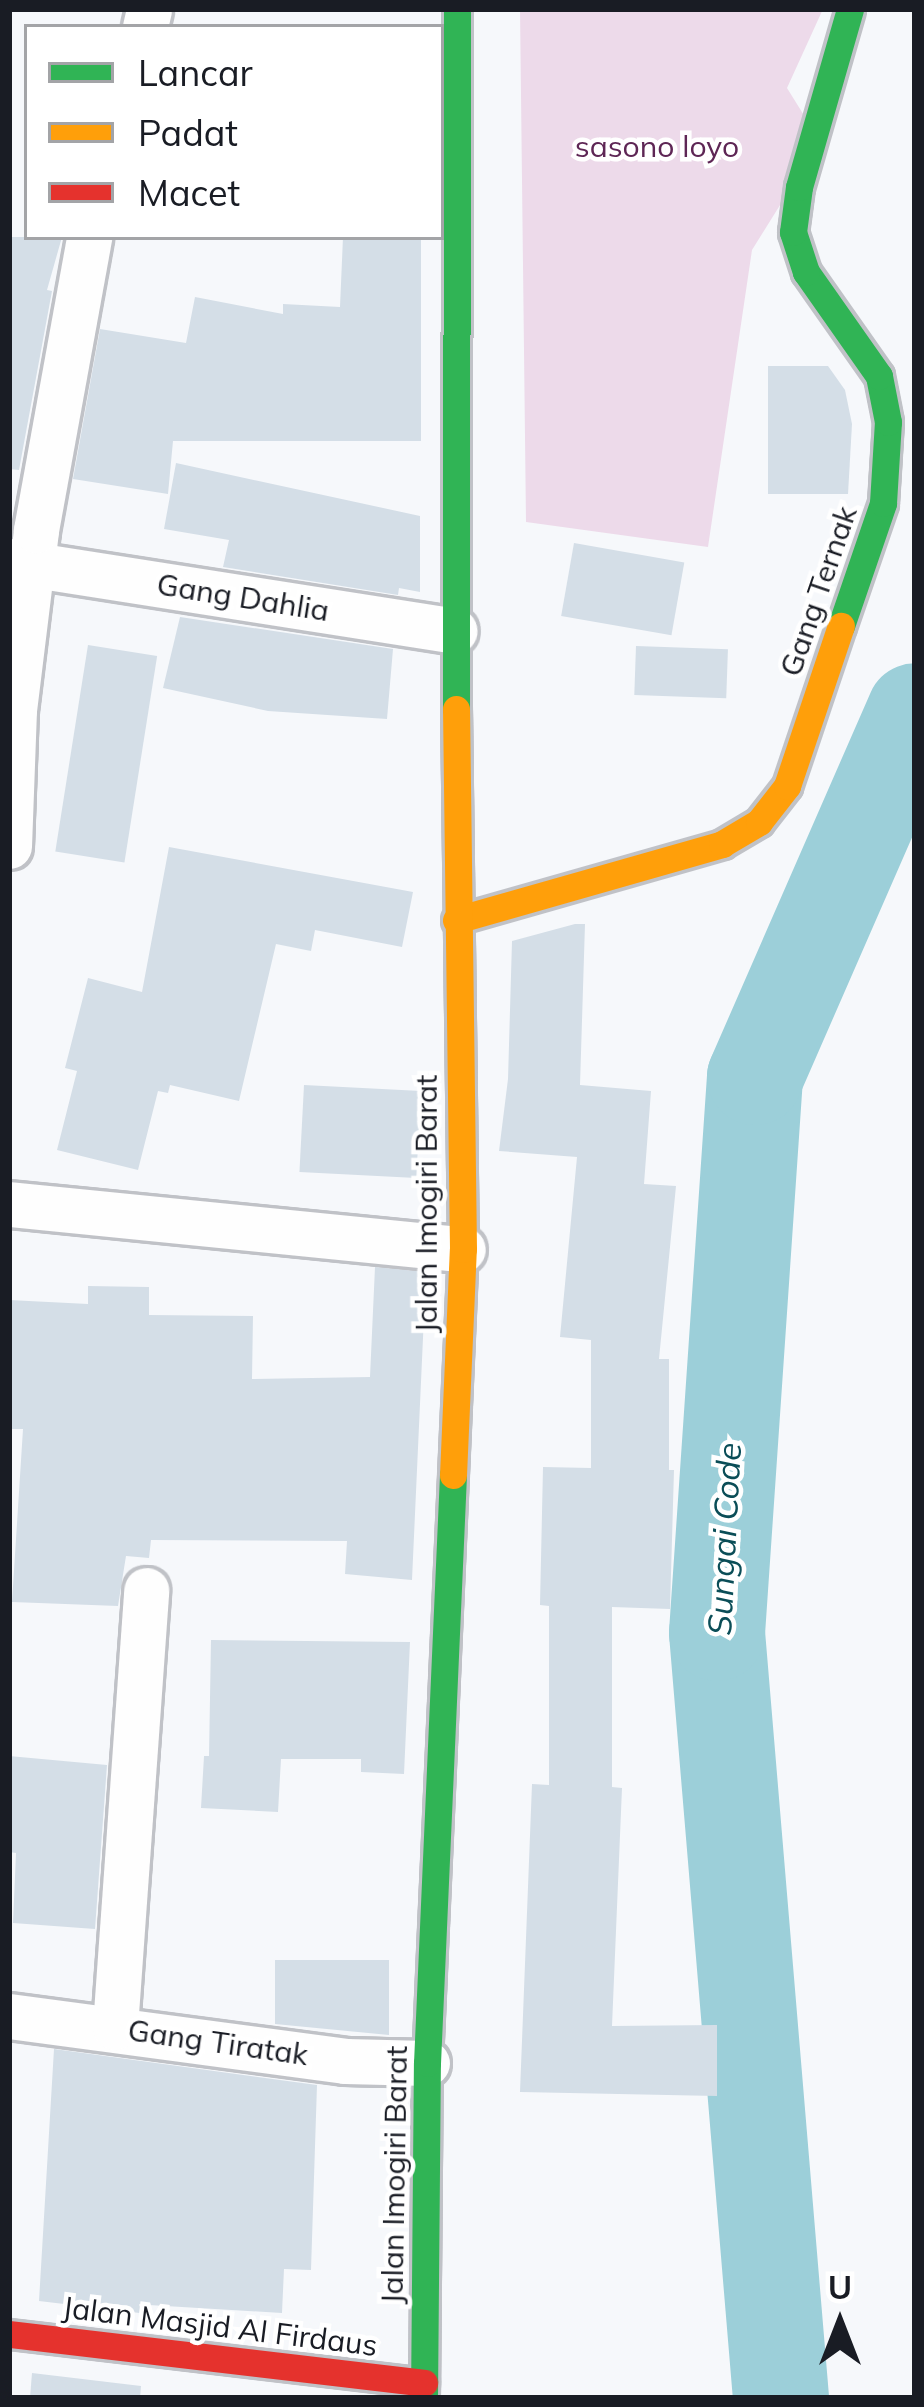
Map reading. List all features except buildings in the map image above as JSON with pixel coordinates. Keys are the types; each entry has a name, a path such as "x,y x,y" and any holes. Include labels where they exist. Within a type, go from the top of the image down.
{"main road":[{"name":"Jalan Imogiri Barat","path":"424,2391 427,2063 464,1249 455,920 457,9"},
{"name":"Gang Ternak","path":"455,920 722,844 759,822 787,786 883,503 888,422 879,376 806,272 793,232 805,164 850,9"},
{"name":"Jalan Masjid Al Firdaus","path":"9,2334 424,2391"}],"street":[{"path":"9,846 20,562 88,240"},
{"name":"Gang Dahlia","path":"20,562 455,631"},
{"path":"9,1204 464,1249"},
{"path":"115,2026 146,1590"},
{"name":"Gang Tiratak","path":"9,2016 115,2026 345,2061 427,2063"}],"green space":[{"name":"sasono loyo","path":"520,9 823,9 787,88 820,141 752,250 708,547 526,522"}],"waterway":[{"name":"Sungai Code","path":"781,2398 717,1633 755,1077 915,711"}],"traffic: fast":[{"path":"456,709 457,9"},
{"path":"841,626 883,503 888,422 879,376 806,272 793,232 799,187 850,9"},
{"path":"424,2398 427,2063 453,1475"}],"traffic: slow":[{"path":"456,920 722,844 759,822 787,786 841,626"},
{"path":"453,1475 463,1249 456,709"}],"traffic: jam":[{"path":"9,2334 424,2383"}]}
